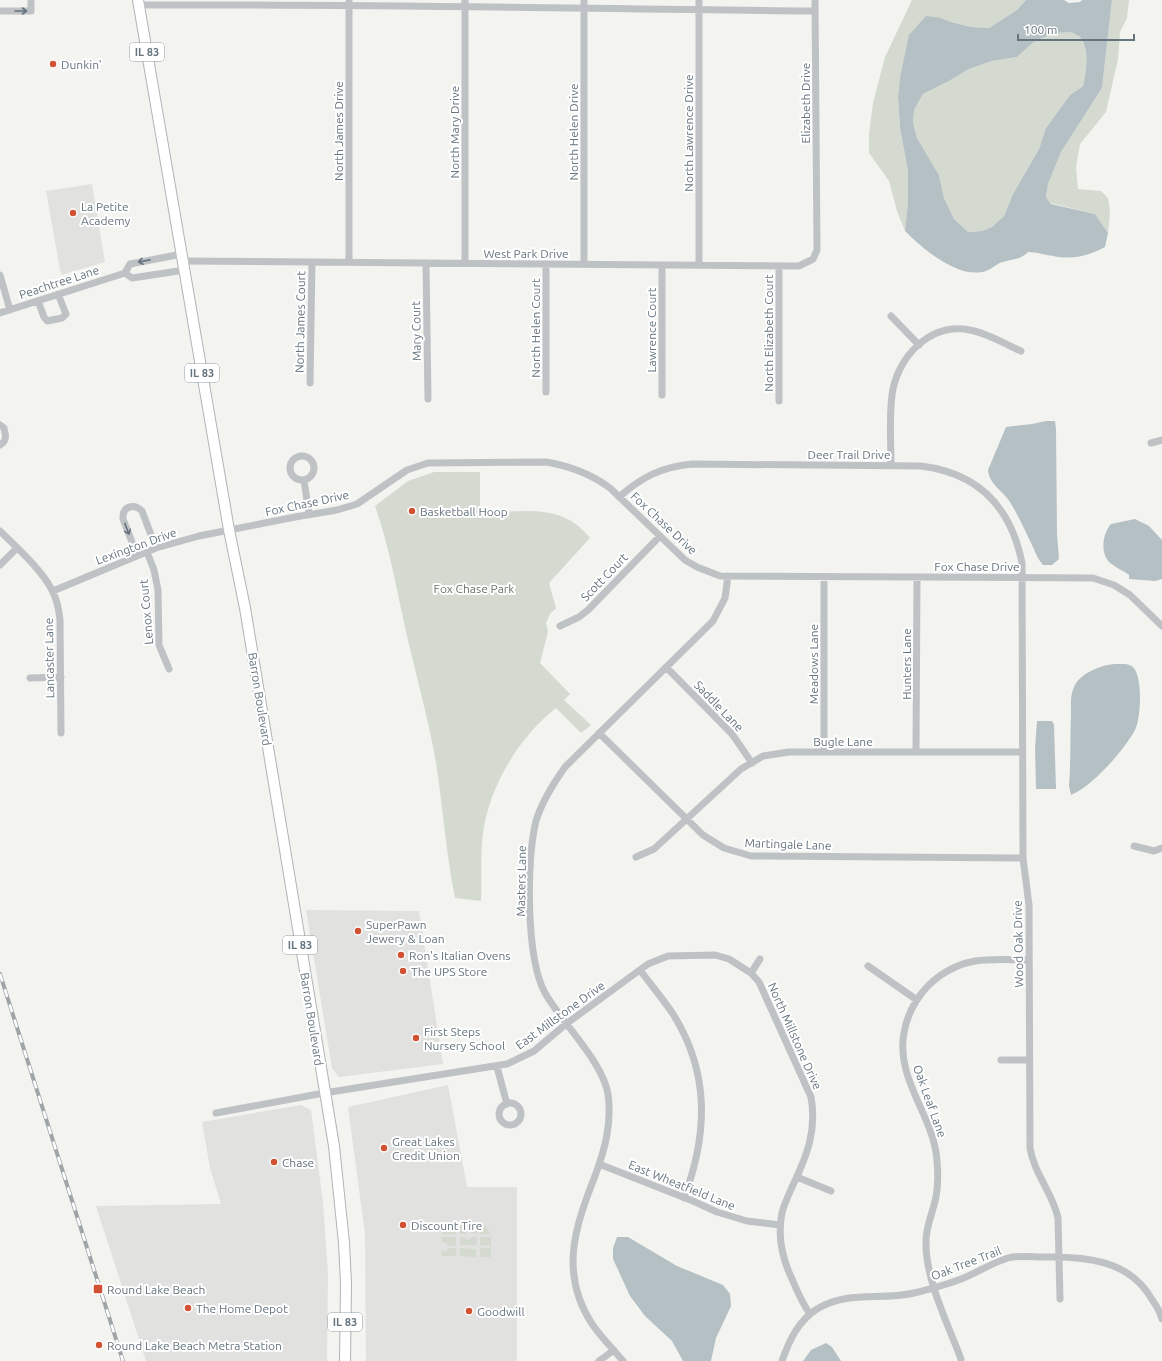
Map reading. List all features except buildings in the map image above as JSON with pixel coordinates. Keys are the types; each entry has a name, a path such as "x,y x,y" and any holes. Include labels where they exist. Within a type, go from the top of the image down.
{"main road":[{"name":"IL 83","path":"139,3 230,530"},
{"name":"Barron Boulevard","path":"230,530 334,1146 344,1243 346,1283 345,1361"}],"street":[{"path":"0,11 31,11 31,0"},
{"name":"North Mary Drive","path":"465,0 465,263"},
{"name":"North Helen Drive","path":"584,0 584,264"},
{"name":"North Lawrence Drive","path":"699,0 699,265"},
{"name":"Elizabeth Drive","path":"815,0 816,206"},
{"path":"139,3 349,2 465,8 815,11"},
{"name":"North James Drive","path":"349,2 349,262"},
{"name":"West Park Drive","path":"183,261 799,266 813,259 817,250 816,206"},
{"name":"Peachtree Lane","path":"0,313 125,273 130,264 183,261"},
{"name":"Peachtree Lane","path":"125,273 132,278 183,261"},
{"name":"North James Court","path":"310,383 312,262"},
{"name":"Mary Court","path":"426,263 428,399"},
{"name":"North Helen Court","path":"546,264 546,392"},
{"name":"Lawrence Court","path":"662,265 662,395"},
{"name":"North Elizabeth Court","path":"779,266 779,400"},
{"path":"0,275 10,310"},
{"path":"38,301 47,321 57,320 66,314 58,294"},
{"path":"892,316 919,345"},
{"path":"891,466 892,393 903,364 911,352 936,333 947,329 959,329 976,332 1021,351"},
{"path":"0,426 4,428 6,436 5,441 0,445"},
{"path":"1151,443 1162,440"},
{"name":"Fox Chase Drive","path":"230,530 309,514 337,510 357,504 407,470 428,463 546,462 560,464 598,479 685,560 696,567 720,576 1093,578 1114,585 1130,595 1162,626"},
{"name":"Deer Trail Drive","path":"619,497 647,476 681,465 921,466 948,471 985,493 997,505 1014,531 1022,563 1022,577"},
{"path":"304,480 309,514"},
{"path":"137,555 123,519 123,513 126,508 132,506 138,507 142,511 156,548"},
{"name":"Lexington Drive","path":"53,591 156,548 230,530"},
{"name":"Lancaster Lane","path":"1,533 17,548 53,591 60,620 61,733"},
{"name":"Scott Court","path":"560,626 579,617 588,610 660,536"},
{"path":"0,565 17,548"},
{"name":"Lenox Court","path":"147,552 154,570 158,590 159,645 168,669"},
{"name":"Masters Lane","path":"623,1361 592,1324 584,1308 573,1274 575,1230 599,1164 609,1126 608,1092 596,1065 544,991 532,950 531,858 533,838 537,820 553,784 565,767 712,621 725,598 728,576"},
{"name":"Meadows Lane","path":"824,577 824,752"},
{"name":"Hunters Lane","path":"916,751 917,577"},
{"name":"Wood Oak Drive","path":"1022,577 1023,858 1029,905 1030,1148 1037,1172 1056,1209 1058,1218 1060,1299"},
{"name":"Saddle Lane","path":"666,667 732,734 752,763"},
{"path":"30,678 60,677"},
{"name":"Martingale Lane","path":"599,733 687,819 711,840 724,848 751,856 1023,858"},
{"name":"Bugle Lane","path":"636,857 654,848 729,779 763,756 778,753 824,752 1022,752"},
{"path":"1134,846 1154,851 1162,848"},
{"name":"East Millstone Drive","path":"216,1113 324,1093 497,1067 513,1062 534,1051 566,1024 640,970 657,960 668,956 715,955 729,959 751,972"},
{"path":"751,972 760,959"},
{"name":"Oak Leaf Lane","path":"961,1359 927,1264 926,1239 936,1196 937,1156 927,1120 909,1080 904,1058 905,1028 912,1008 922,991 936,979 960,966 988,960 1029,960"},
{"path":"868,966 917,1000"},
{"path":"640,970 672,1013 681,1029 688,1044 699,1082 702,1103 701,1138 693,1175 684,1198"},
{"name":"North Millstone Drive","path":"751,972 759,982 766,996 811,1097 813,1109 812,1138 782,1213 780,1225 780,1240 784,1263 804,1306 810,1314"},
{"path":"1001,1060 1030,1060"},
{"path":"497,1067 507,1104"},
{"name":"East Wheatfield Lane","path":"599,1164 731,1217 780,1225"},
{"path":"797,1177 831,1191"},
{"name":"Oak Tree Trail","path":"782,1361 790,1340 810,1314 837,1300 859,1296 904,1295 961,1279 987,1266 1010,1258 1086,1258 1122,1269 1138,1281 1149,1294 1160,1313 1162,1320"},
{"path":"600,1361 614,1350"}],"shaded area":[{"path":"1026,0 1064,0 1069,3 1080,2 1082,0 1112,0 1102,88 1061,152 1048,184 1046,197 1051,204 1095,214 1108,233 1105,247 1086,255 1067,258 1028,252 1019,258 1001,263 986,271 976,273 964,271 953,267 931,254 905,231 908,201 908,171 900,128 898,97 900,78 909,35 926,16 941,18 971,27 989,28 1017,10","holes":["1071,32 1080,37 1085,48 1086,68 1083,86 1070,95 1046,128 1039,149 1013,194 1004,216 992,227 982,231 968,232 954,219 944,198 939,175 917,138 913,122 914,110 923,94 969,69 992,61 1017,57 1036,40 1057,33"]},
{"name":"La Petite Academy","path":"92,184 105,262 61,275 46,191"},
{"path":"1055,421 1056,429 1057,534 1059,559 1052,565 1043,565 1013,507 991,479 988,470 1006,427"},
{"path":"1135,519 1149,526 1162,540 1162,579 1155,581 1129,579 1129,575 1113,565 1106,557 1103,545 1108,528 1111,524"},
{"path":"1115,664 1129,665 1133,667 1136,672 1140,688 1140,707 1135,730 1107,767 1089,784 1071,795 1069,786 1071,701 1074,687 1086,674 1097,668"},
{"path":"1037,721 1052,721 1054,725 1056,789 1036,789 1035,748"},
{"path":"306,910 419,911 443,1064 339,1077 332,1068"},
{"path":"448,1085 467,1187 517,1187 517,1361 366,1361 365,1234 348,1107"},
{"path":"301,1105 311,1110 323,1203 328,1274 327,1361 146,1361 96,1206 221,1204 210,1168 202,1122"},
{"path":"617,1237 628,1237 677,1266 723,1285 730,1294 731,1306 716,1338 711,1361 683,1361 672,1341 645,1316 630,1296 613,1259 613,1248"},
{"path":"826,1343 832,1347 841,1361 803,1361 811,1350"}],"green space":[{"path":"912,0 1026,0 1017,10 989,28 971,27 941,18 900,78 898,97 900,128 908,171 908,201 905,231 897,211 889,181 869,153 869,134 873,103 885,57"},
{"path":"1112,0 1129,0 1127,18 1120,32 1118,59 1106,112 1080,144 1076,167 1078,189 1101,191 1108,198 1110,211 1108,233 1095,214 1051,203 1046,197 1048,184 1061,152 1102,88"},
{"path":"1071,32 1080,37 1085,48 1086,68 1083,86 1070,95 1046,128 1039,149 1013,194 1004,216 992,227 982,231 968,232 954,219 944,198 939,175 917,138 913,122 914,110 923,94 969,69 992,61 1017,57 1036,40 1057,33"},
{"name":"Fox Chase Park","path":"434,472 480,472 480,513 526,511 554,514 567,519 579,527 590,538 549,583 556,608 550,614 546,623 548,632 540,663 570,694 564,700 591,725 581,733 556,708 530,733 508,764 499,781 486,816 482,850 481,901 455,898 433,746 388,551 375,506 408,481"},
{"path":"442,1225 456,1225 456,1234 442,1234"},
{"path":"460,1225 477,1225 477,1234 468,1232 465,1234 460,1234"},
{"path":"480,1225 485,1225 491,1235 491,1260 490,1257 480,1257 480,1248 490,1248 490,1246 480,1245 480,1237 490,1237 490,1234 480,1234"},
{"path":"442,1237 456,1237 456,1246 448,1246 447,1243 442,1242"},
{"path":"460,1237 464,1237 468,1240 472,1237 477,1237 477,1245 460,1245"},
{"path":"448,1248 456,1248 456,1256 442,1256 442,1251 447,1251"},
{"path":"460,1248 476,1249 476,1257 460,1256"}],"railway":[{"path":"0,974 123,1361"}],"place":[{"name":"Dunkin'","path":"53,64"},
{"name":"La Petite Academy","path":"73,213"},
{"name":"Basketball Hoop","path":"412,511"},
{"name":"SuperPawn Jewery & Loan","path":"358,931"},
{"name":"Ron's Italian Ovens","path":"401,955"},
{"name":"The UPS Store","path":"403,971"},
{"name":"First Steps Nursery School","path":"416,1038"},
{"name":"Great Lakes Credit Union","path":"384,1148"},
{"name":"Chase","path":"274,1162"},
{"name":"Discount Tire","path":"403,1225"},
{"name":"Round Lake Beach","path":"98,1289"},
{"name":"The Home Depot","path":"188,1308"},
{"name":"Goodwill","path":"469,1311"},
{"name":"Round Lake Beach Metra Station","path":"99,1345"}]}
